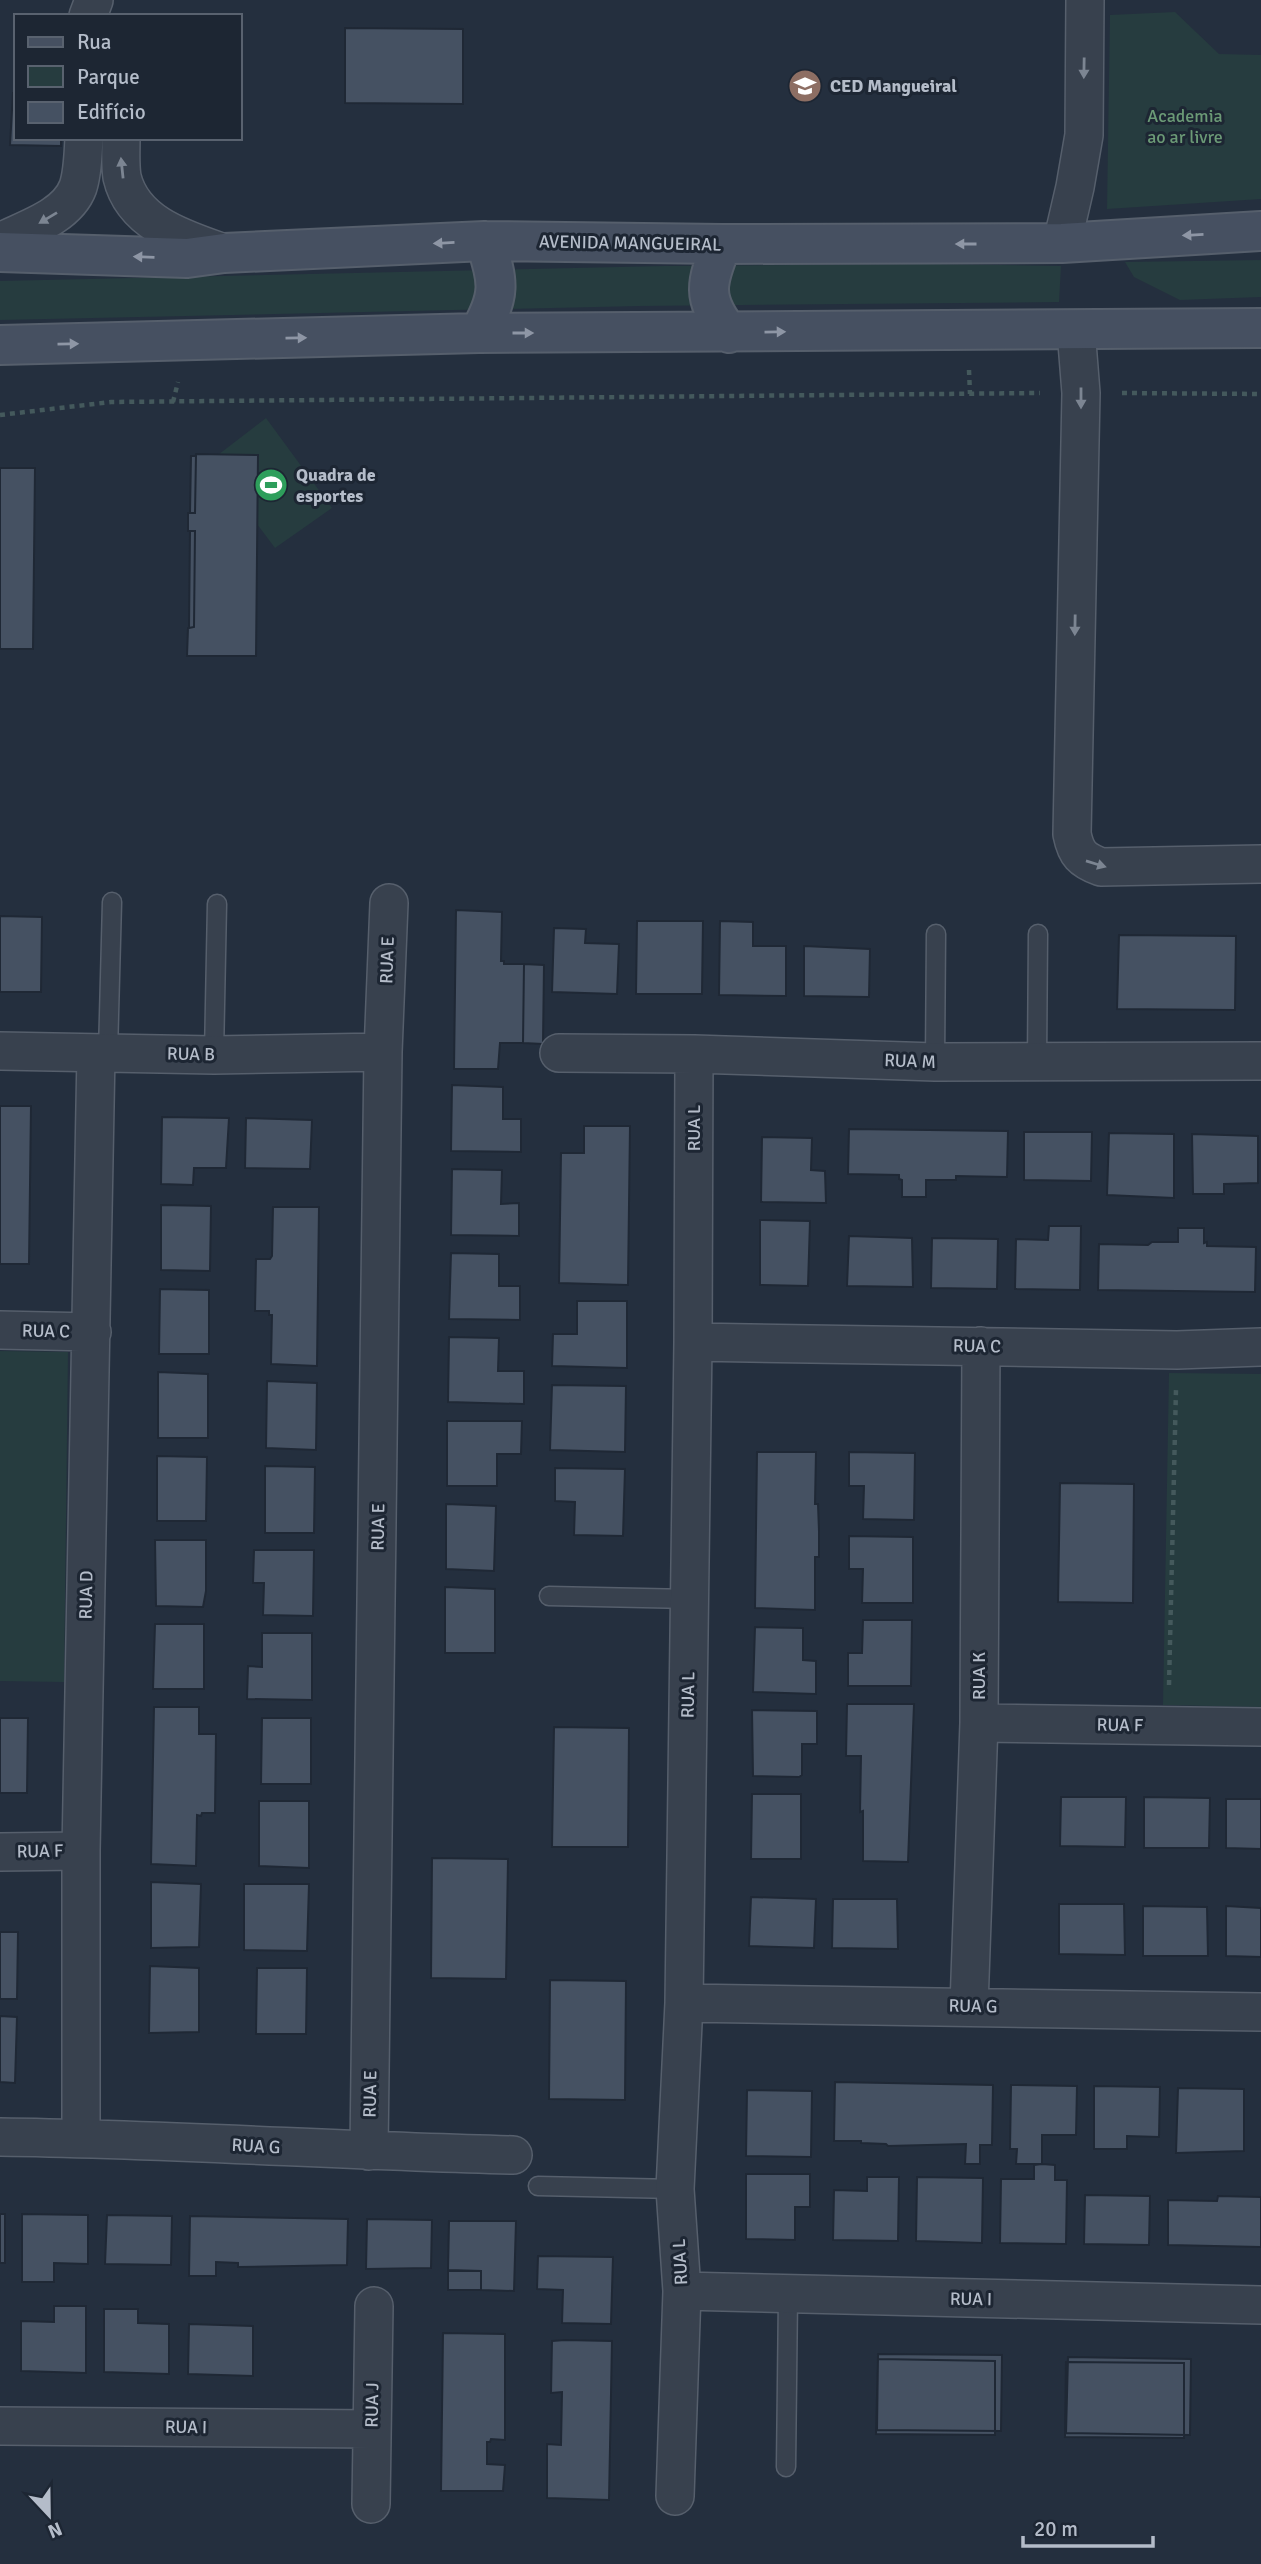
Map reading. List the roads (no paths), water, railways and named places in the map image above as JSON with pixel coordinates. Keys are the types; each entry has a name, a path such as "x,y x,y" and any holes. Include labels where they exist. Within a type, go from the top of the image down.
{"street":[{"path":"1062,243 1084,135 1085,0"},
{"path":"0,242 53,216 71,198 77,189 81,173 84,140"},
{"path":"121,140 123,180 128,193 144,214 179,237 224,253"},
{"name":"AVENIDA MANGUEIRAL","path":"0,252 187,258 224,253 485,241 722,244 1062,243 1261,231"},
{"path":"479,334 496,301 494,265 485,241"},
{"path":"722,244 710,272 708,289 715,316 729,333"},
{"path":"0,345 479,334 1261,328"},
{"path":"1076,330 1081,393 1072,834 1074,845 1078,855 1101,867 1261,864"},
{"name":"RUA E","path":"369,2151 383,1052 389,903"},
{"name":"RUA B","path":"0,1051 214,1055 383,1052"},
{"name":"RUA D","path":"81,2138 81,1851 92,1332 102,1053"},
{"name":"RUA M","path":"559,1053 694,1054 935,1062 1261,1061"},
{"name":"RUA L","path":"675,2496 682,2291 675,2189 684,2003 694,1054"},
{"name":"RUA C","path":"0,1331 92,1332"},
{"name":"RUA C","path":"693,1342 1177,1349 1261,1347"},
{"name":"RUA K","path":"970,2006 979,1723 981,1346"},
{"name":"RUA F","path":"979,1723 1261,1727"},
{"name":"RUA F","path":"0,1852 81,1851"},
{"name":"RUA G","path":"684,2003 1261,2012"},
{"name":"RUA G","path":"0,2137 513,2155"},
{"name":"RUA I","path":"682,2291 1261,2305"},
{"name":"RUA J","path":"371,2504 374,2306"},
{"name":"RUA I","path":"0,2426 372,2429"}],"lane":[{"path":"102,1053 112,902"},
{"path":"214,1055 217,904"},
{"path":"935,1062 936,933"},
{"path":"1037,1063 1038,934"},
{"path":"549,1596 690,1599"},
{"path":"538,2186 675,2189"},
{"path":"786,2467 788,2295"}],"place":[{"name":"CED Mangueiral","path":"805,86"},
{"name":"Quadra de esportes","path":"271,485"}],"park label":[{"name":"Academia ao ar livre","path":"1185,126"}]}
